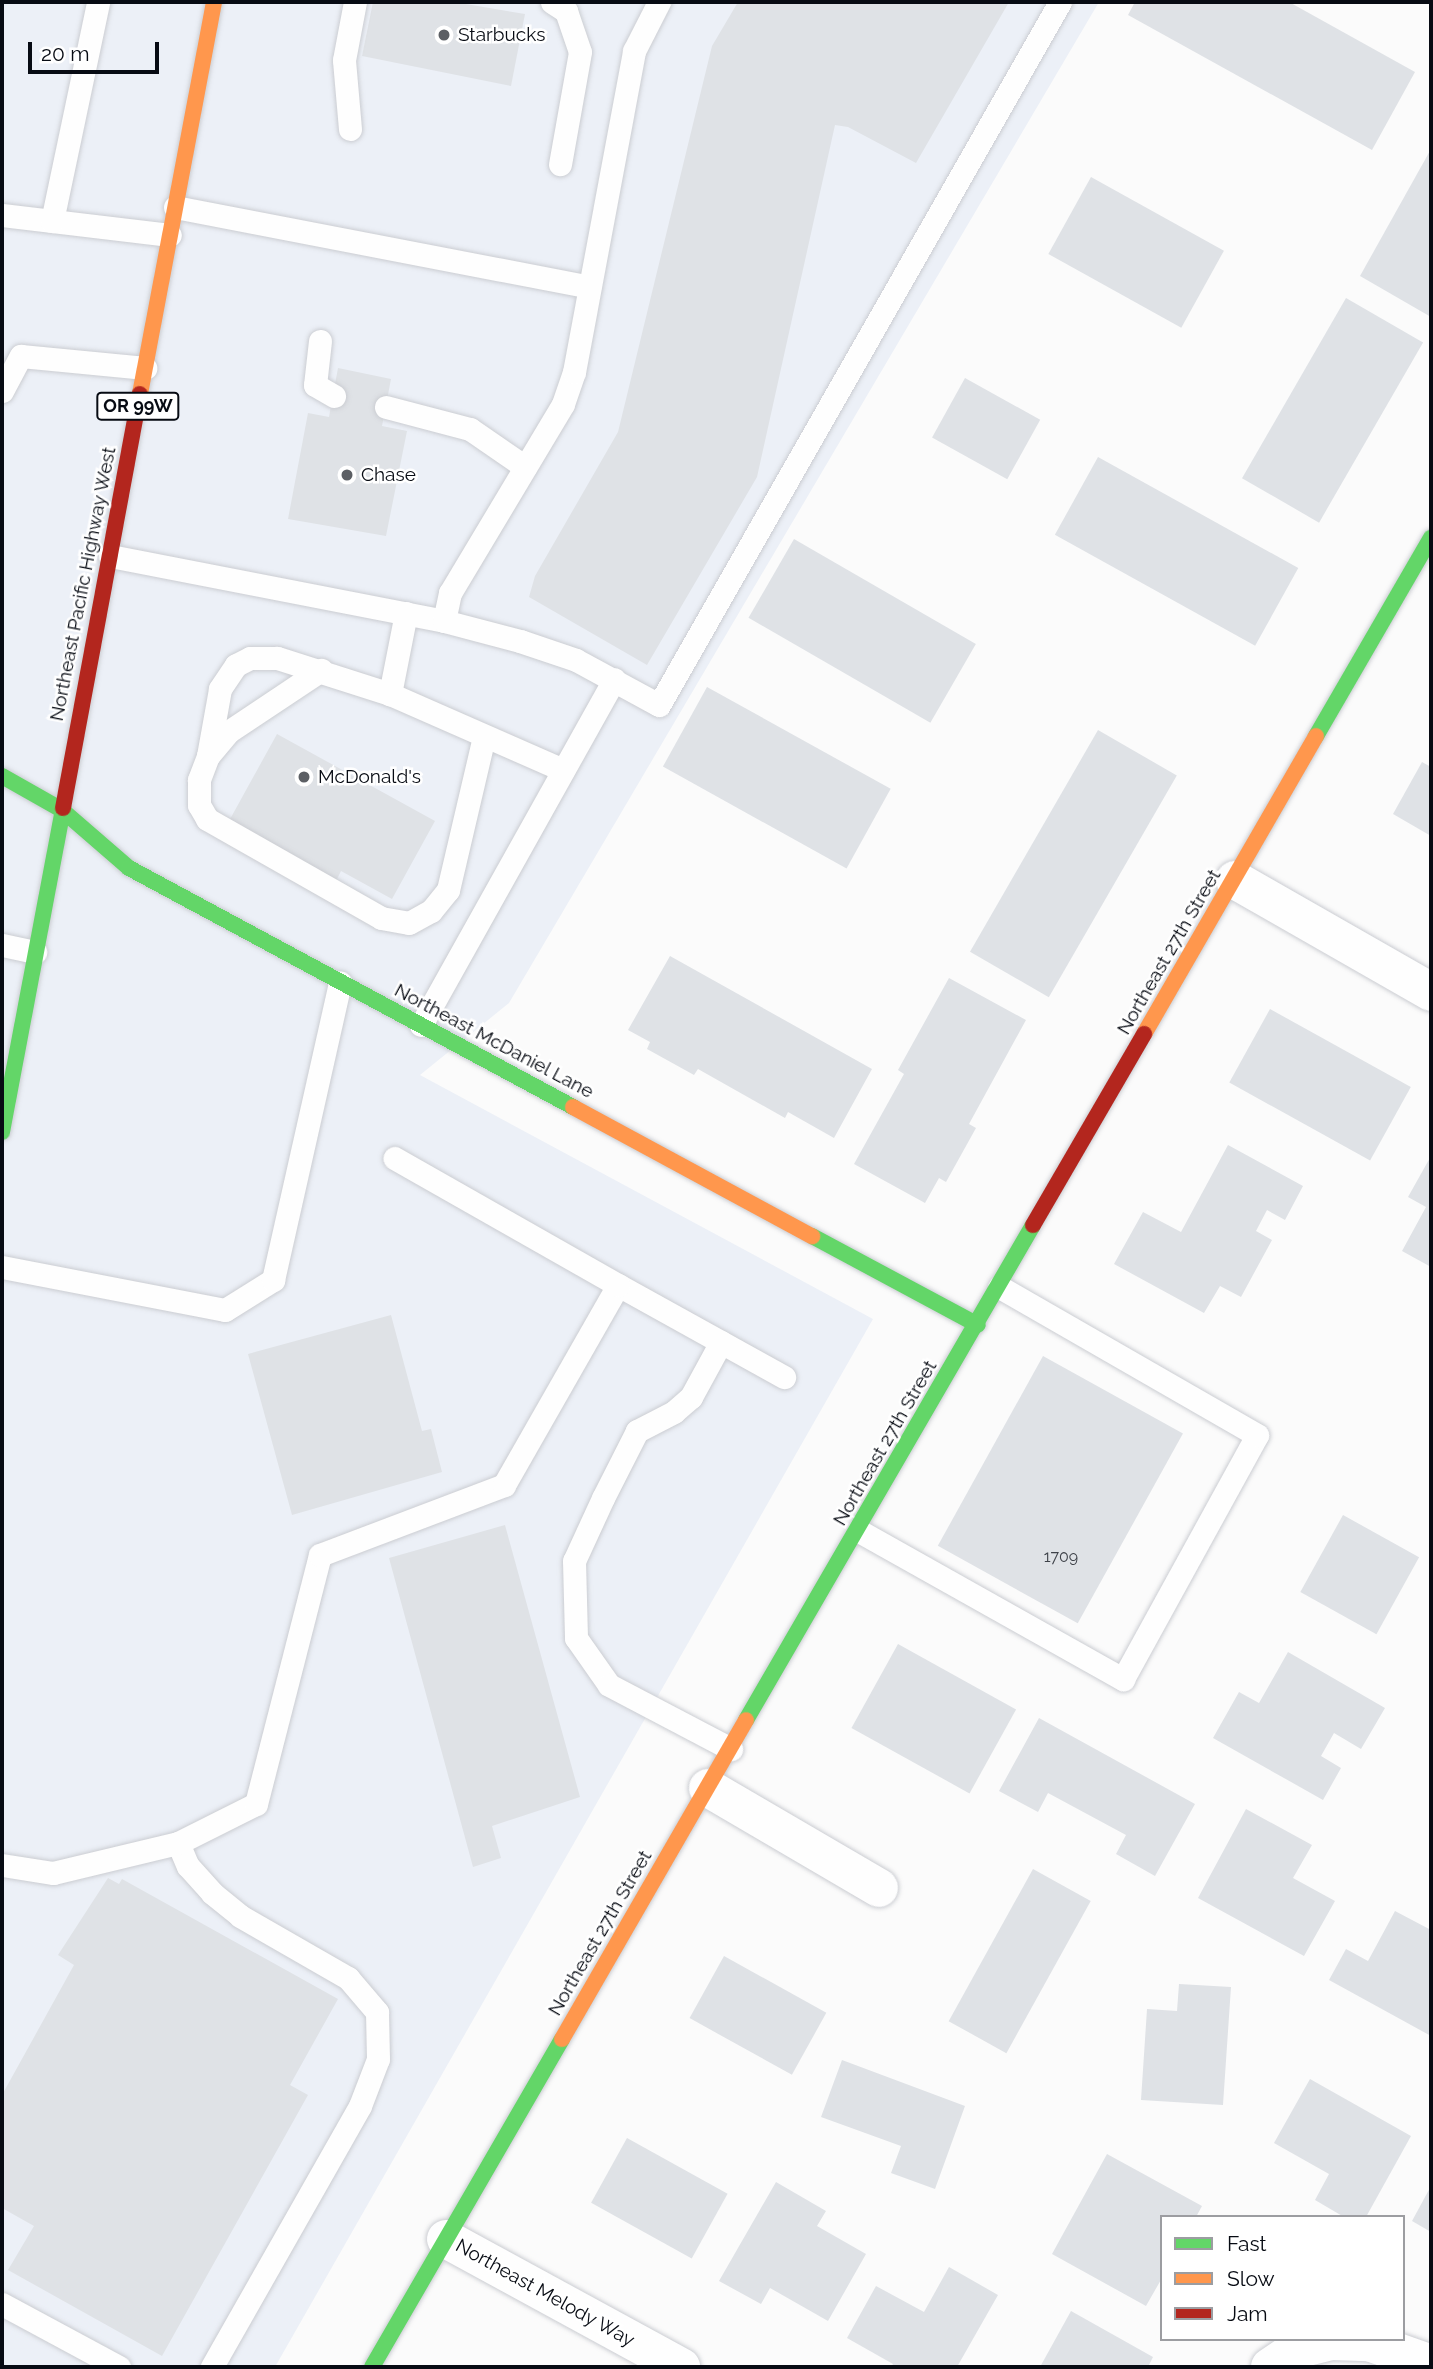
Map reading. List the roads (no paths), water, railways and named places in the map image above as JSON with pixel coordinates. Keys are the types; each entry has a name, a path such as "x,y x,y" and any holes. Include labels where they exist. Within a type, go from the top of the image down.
{"main road":[{"name":"Northeast Pacific Highway West","path":"2,1132 214,2"},
{"name":"Northeast 27th Street","path":"372,2367 859,1531 1431,538"},
{"name":"Northeast McDaniel Lane","path":"2,776 62,810 130,868 978,1325"}],"street":[{"path":"1235,880 1431,992"},
{"path":"708,1788 879,1888"},
{"name":"Northeast Melody Way","path":"446,2239 681,2367"},
{"path":"1270,2367 1295,2350 1332,2341 1369,2342 1431,2364"}],"lane":[{"path":"52,221 98,2"},
{"path":"350,129 344,60 355,2"},
{"path":"552,2 566,11 580,52 559,164"},
{"path":"444,621 450,593 563,404 574,372 634,51 659,2"},
{"path":"110,556 444,621 554,653 614,679 659,705 1059,2"},
{"path":"175,207 589,287"},
{"path":"2,215 170,236"},
{"path":"320,341 315,385 334,396"},
{"path":"2,391 21,356 145,368"},
{"path":"386,407 470,429 525,467"},
{"path":"390,694 406,613"},
{"path":"484,736 448,890 431,911 409,923 381,918 207,819 199,805 199,780 208,757 220,689 236,665 250,658 277,658 390,694 564,770"},
{"path":"208,757 228,732 321,670"},
{"path":"421,1025 614,679"},
{"path":"2,945 36,952"},
{"path":"2,1267 225,1310 273,1280 340,982"},
{"path":"394,1157 784,1377"},
{"path":"2,1866 53,1873 178,1843 256,1804 320,1555 503,1485 618,1285"},
{"path":"859,1531 1123,1679 1257,1436 1000,1287"},
{"path":"721,1342 691,1397 674,1412 637,1431 603,1498 575,1561 576,1639 609,1685 731,1749"},
{"path":"178,1843 188,1866 212,1893 240,1916 348,1978 377,2012 378,2059 360,2106 212,2367"},
{"path":"2,2304 119,2367"}],"place":[{"name":"Starbucks","path":"444,35"},
{"name":"Chase","path":"347,475"},
{"name":"McDonald's","path":"304,777"}]}
